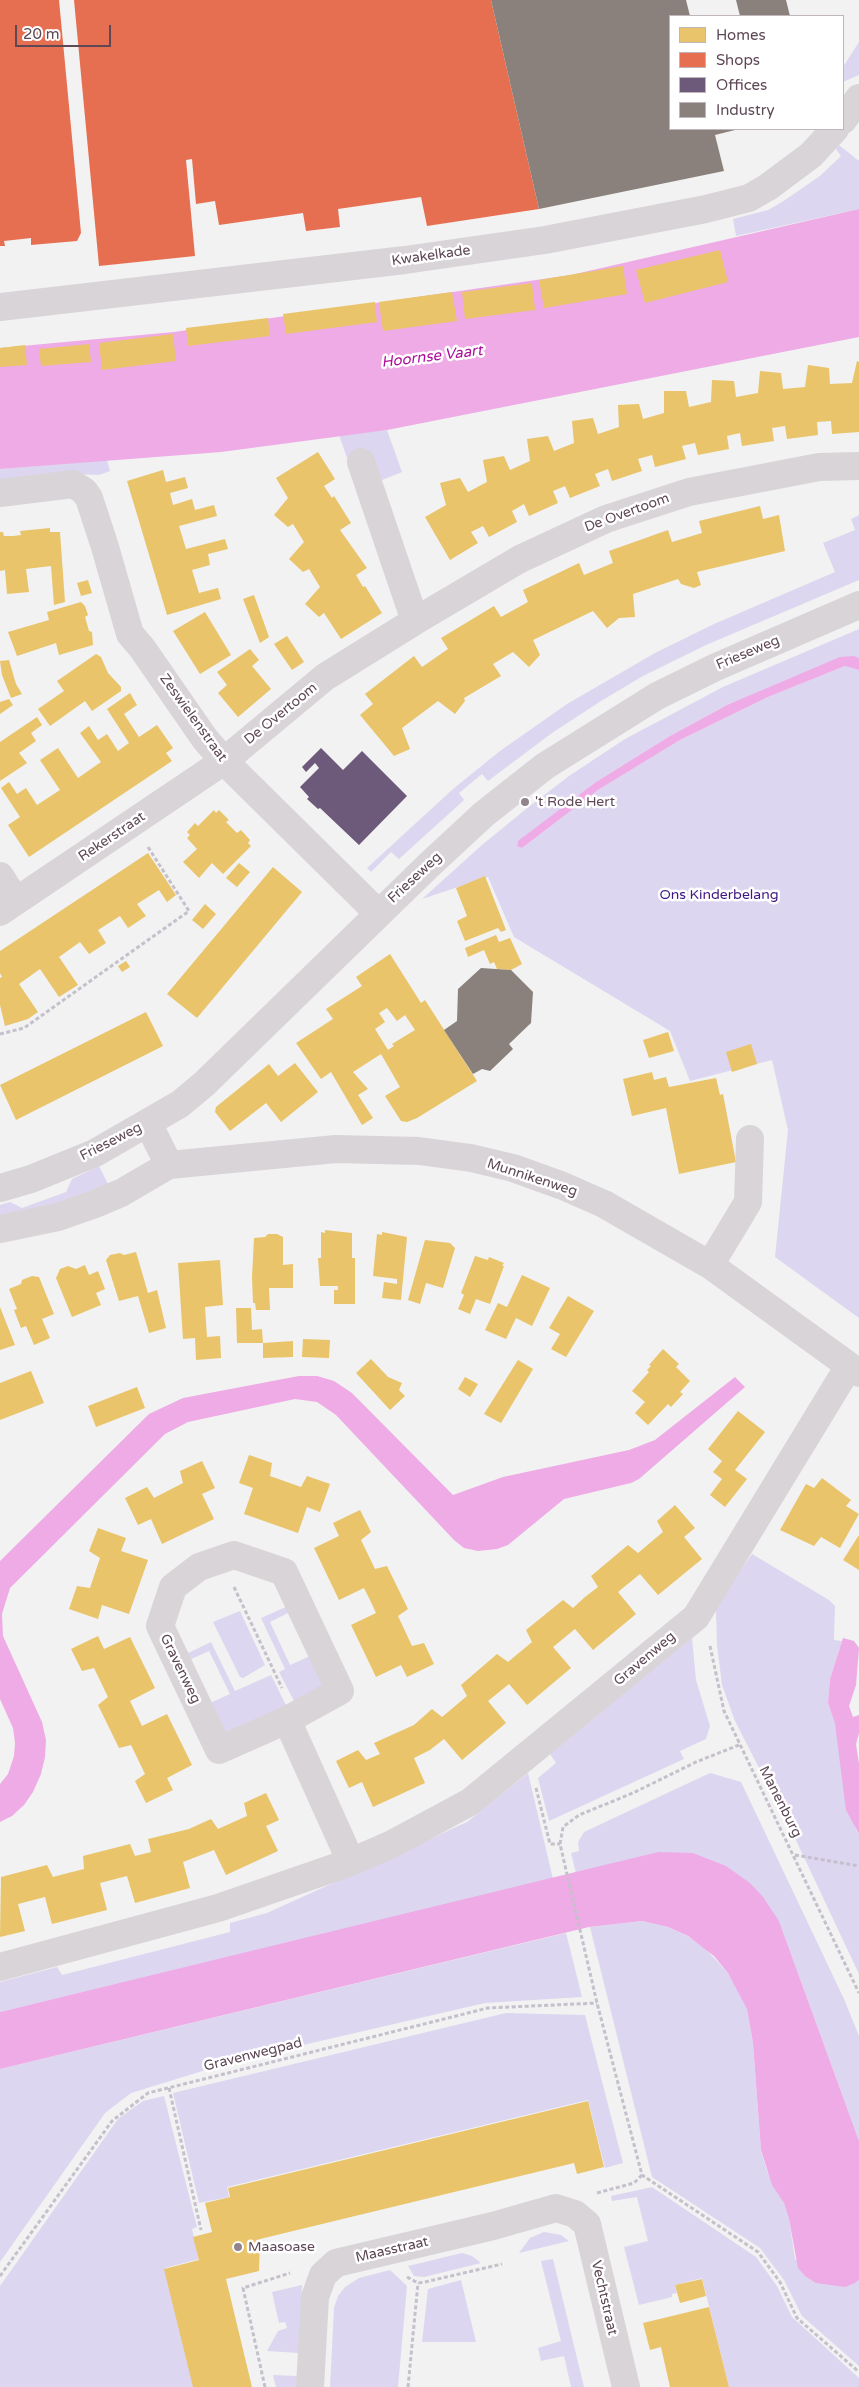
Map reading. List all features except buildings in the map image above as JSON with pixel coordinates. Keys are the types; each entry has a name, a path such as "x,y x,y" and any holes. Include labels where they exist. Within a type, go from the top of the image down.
{"street":[{"path":"844,119 859,98"},
{"name":"Kwakelkade","path":"0,308 405,260 545,240 706,209 749,198 768,187 811,155 834,130"},
{"path":"361,462 415,620"},
{"name":"De Overtoom","path":"224,761 326,677 415,620 520,559 606,519 689,492 819,467 859,466"},
{"name":"Zeswielenstraat","path":"0,493 72,484 80,487 89,498 130,634 142,648 205,739 224,761 378,913"},
{"name":"Frieseweg","path":"0,1188 31,1179 95,1153 180,1104 204,1084 378,913 484,814 545,766 657,696 716,667 859,606"},
{"name":"Rekerstraat","path":"8,906 224,761"},
{"path":"0,876 8,906"},
{"path":"0,1229 58,1216 95,1204 121,1193 169,1165 148,1123"},
{"path":"710,1264 748,1202 750,1139"},
{"name":"Munnikenweg","path":"169,1165 336,1149 419,1151 471,1158 513,1168 563,1186 604,1204 710,1264 854,1369"},
{"name":"Gravenweg","path":"0,1966 218,1908 351,1862 392,1844 470,1802 696,1616 854,1369"},
{"name":"Gravenweg","path":"234,1556 284,1572 340,1691 291,1717 219,1750 160,1626 173,1587 199,1566 234,1556"},
{"path":"291,1717 351,1862"},
{"name":"Maasstraat","path":"323,2275 336,2263 494,2226 556,2208 575,2214"},
{"name":"Vechtstraat","path":"575,2214 587,2224 626,2387"},
{"path":"310,2387 315,2297 323,2275"}],"path":[{"path":"0,1034 24,1028 189,911 133,823"},
{"path":"220,1560 291,1717"},
{"name":"Manenburg","path":"696,1616 708,1638 724,1711 859,1992"},
{"path":"739,1745 696,1762 633,1794 579,1815 563,1827 560,1844 582,1943 642,2175 758,2252 780,2282 797,2318 859,2372"},
{"path":"528,1756 550,1844 560,1844"},
{"path":"794,1855 859,1866"},
{"name":"Gravenwegpad","path":"0,2276 112,2121 148,2093 488,2008 597,2003"},
{"path":"169,2088 202,2230"},
{"path":"575,2214 599,2192 634,2183 642,2175"},
{"path":"265,2387 243,2288 295,2272 323,2275"},
{"path":"408,2387 418,2282"}],"green space":[{"path":"859,42 859,75 844,82 844,65"},
{"path":"839,145 859,161 859,209 736,236 733,219 768,210 820,176 841,156 836,149"},
{"path":"387,430 402,472 382,480 379,479 369,451 347,458 339,435"},
{"path":"107,460 110,471 99,475 72,474 0,481 0,469"},
{"path":"859,515 859,580 706,645 643,676 552,733 488,781 482,774 459,793 464,800 399,859 391,852 371,872 367,868 453,789 500,751 567,704 655,653 714,624 835,572 823,543 855,530 851,519"},
{"name":"Ons Kinderbelang","path":"859,629 859,658 854,656 727,705 670,736 596,782 517,844 522,848 598,790 680,740 768,697 845,666 859,670 859,1318 775,1257 788,1130 772,1060 690,1081 670,1031 514,937 488,877 422,899 482,845 526,809 569,776 625,739 723,687"},
{"path":"99,1166 108,1184 95,1191 0,1221 0,1205 10,1202 22,1208 66,1192 72,1179"},
{"path":"752,1554 829,1600 835,1606 834,1640 842,1641 830,1679 828,1703 835,1724 856,1830 859,1834 859,1974 794,1836 735,1721 722,1685 717,1645 716,1611 718,1603"},
{"path":"288,1606 290,1612 270,1622 290,1665 310,1656 325,1685 296,1705 279,1672 285,1669 261,1618"},
{"path":"240,1611 265,1665 243,1678 240,1677 213,1622"},
{"path":"692,1638 696,1680 710,1726 706,1739 680,1751 684,1759 549,1821 538,1778 556,1763 550,1754"},
{"path":"211,1642 235,1691 271,1675 288,1709 224,1734 210,1703 230,1694 209,1651 189,1660 184,1655"},
{"path":"528,1773 553,1879 0,2012 0,1982 57,1967 62,1975 230,1932 230,1923 267,1913 467,1822"},
{"path":"710,1773 741,1782 844,1999 859,2036 859,2141 779,1921 658,1852 576,1873 571,1853 579,1851 578,1842 584,1832"},
{"path":"642,1921 668,1927 704,1947 728,1973 738,1990 747,2009 753,2043 761,2151 767,2171 784,2203 789,2219 795,2259 855,2283 859,2280 859,2366 802,2316 784,2280 760,2248 652,2177 590,1927"},
{"path":"566,1933 582,1997 485,2003 238,2060 131,2093 105,2113 0,2262 0,2069"},
{"path":"506,2013 585,2015 623,2163 605,2168 588,2100 227,2187 229,2197 199,2203 173,2093"},
{"path":"164,2096 197,2227 192,2229 199,2259 165,2268 194,2387 0,2387 0,2286 118,2119 143,2101"},
{"path":"652,2187 756,2257 777,2286 792,2317 859,2378 859,2387 729,2387 702,2278 675,2285 677,2293 672,2294 672,2297 639,2305 624,2247 648,2241 637,2197 612,2201 611,2196"},
{"path":"544,2232 561,2235 569,2241 519,2253 530,2238"},
{"path":"462,2253 472,2256 481,2263 424,2277 414,2276 408,2266"},
{"path":"553,2259 584,2387 571,2387 564,2356 541,2361 538,2348 561,2341 541,2261"},
{"path":"390,2270 407,2286 398,2387 330,2387 334,2308 338,2296 345,2287 359,2278"},
{"path":"461,2280 476,2342 422,2342 428,2289"},
{"path":"302,2285 299,2353 267,2351 278,2331 287,2328 285,2322 279,2323 272,2292"},
{"path":"273,2375 297,2376 296,2387 276,2387"}],"water":[{"name":"Hoornse Vaart","path":"859,209 859,337 387,430 221,452 0,469 0,348 174,332 571,275"},
{"path":"854,656 859,658 859,670 845,666 768,697 680,740 598,790 522,848 517,846 518,841 596,782 670,736 727,705 840,657"},
{"path":"299,1376 317,1376 334,1381 352,1393 453,1495 503,1477 629,1450 655,1440 735,1377 745,1387 639,1479 631,1483 564,1499 508,1545 497,1549 478,1551 464,1548 454,1540 336,1415 317,1402 295,1399 188,1422 165,1434 10,1588 2,1614 3,1636 42,1722 46,1740 41,1774 33,1792 24,1805 12,1816 0,1822 0,1784 8,1774 14,1756 15,1743 13,1728 0,1699 0,1561 149,1414 183,1398"},
{"path":"843,1638 854,1641 859,1648 856,1685 849,1706 853,1717 859,1715 859,1733 856,1744 859,1764 859,1834 846,1810 835,1724 828,1703 830,1679"},
{"path":"658,1852 693,1853 726,1866 750,1883 763,1897 779,1921 859,2141 859,2280 855,2283 845,2287 816,2283 805,2276 798,2268 789,2219 784,2203 772,2185 761,2150 753,2043 747,2009 728,1973 714,1956 688,1936 668,1927 642,1921 589,1927 0,2069 0,2012"}],"place":[{"name":"'t Rode Hert","path":"525,802"},
{"name":"Maasoase","path":"238,2247"}]}
